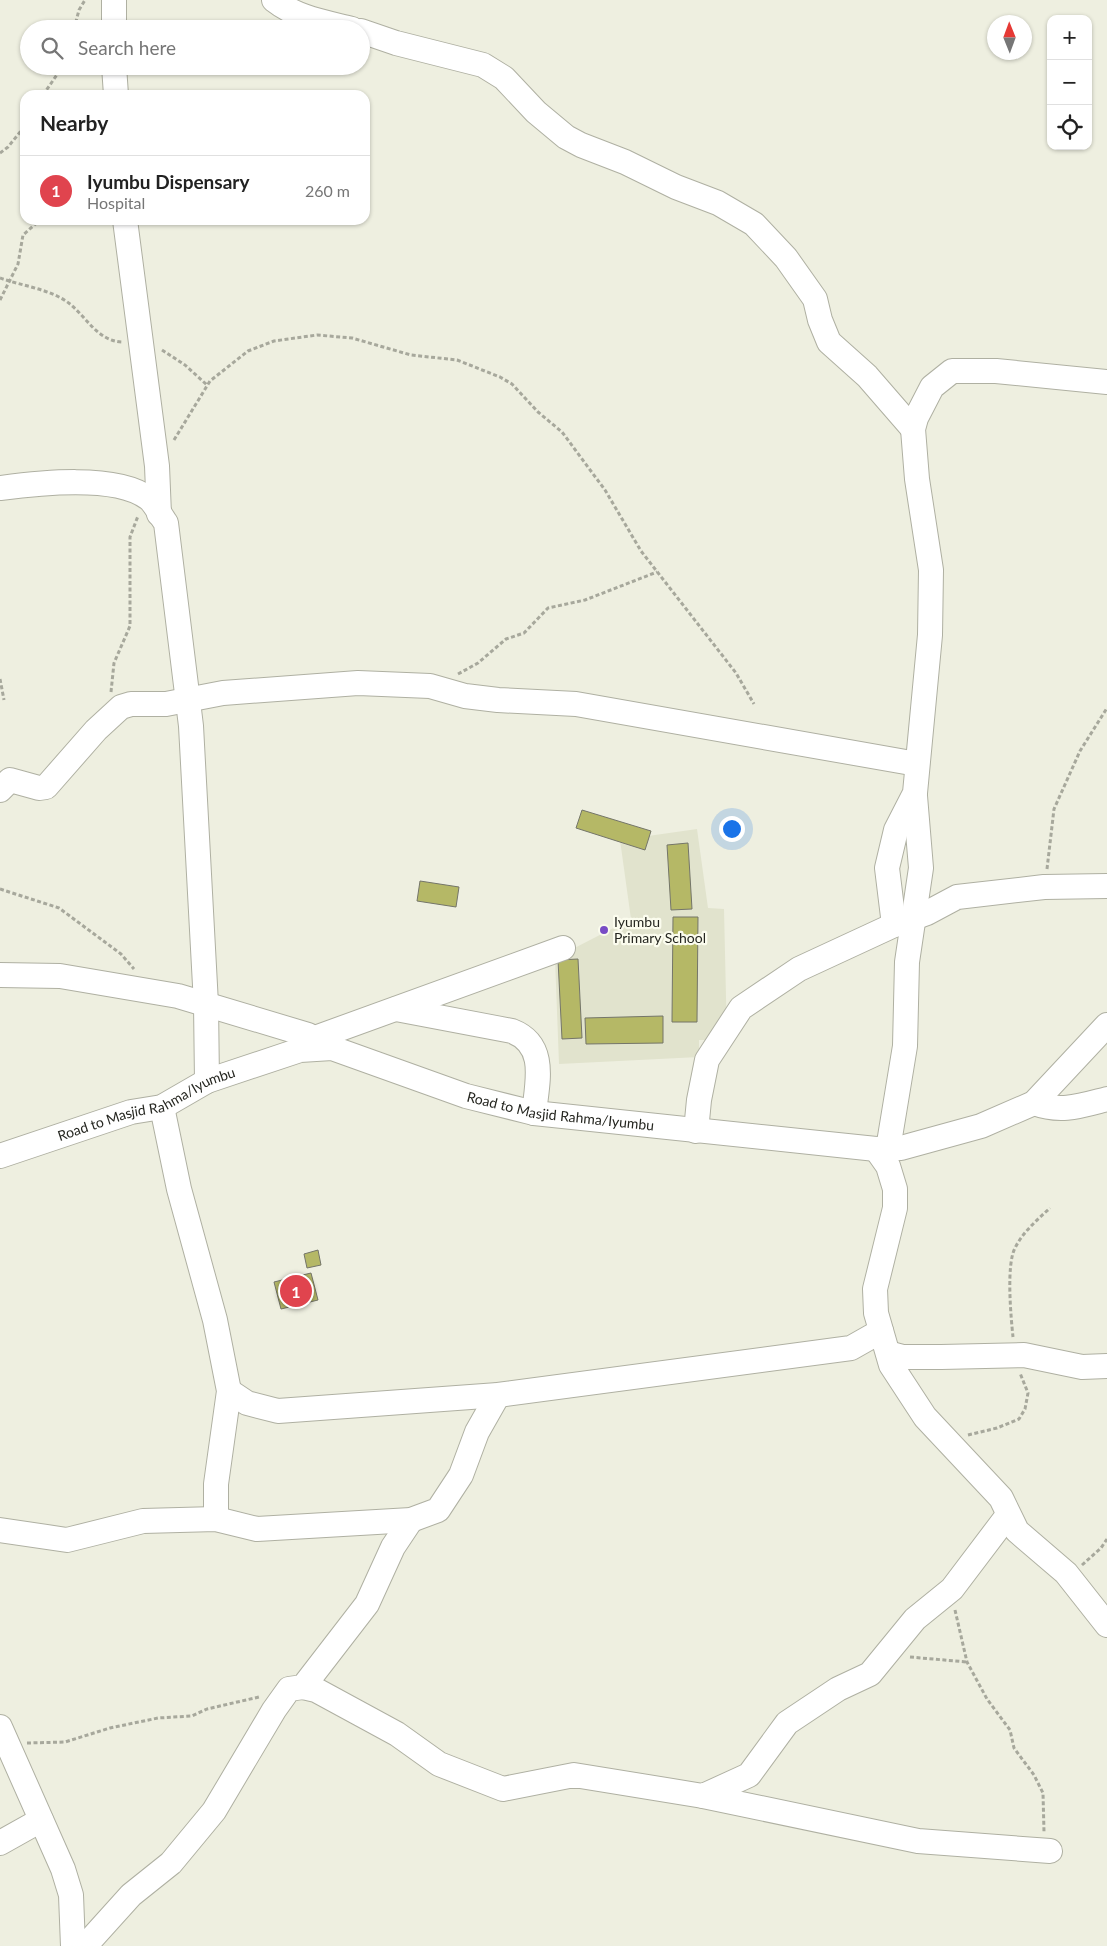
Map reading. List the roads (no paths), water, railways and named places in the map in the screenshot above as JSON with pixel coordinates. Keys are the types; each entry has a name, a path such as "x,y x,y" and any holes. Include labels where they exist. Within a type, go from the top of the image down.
{"street":[{"path":"114,0 114,20"},
{"path":"274,0 286,9 317,20"},
{"path":"370,34 396,43 483,65 504,78 536,112 566,137 581,146 625,162 676,187 718,203 754,224 786,258 815,299 820,320 829,342 867,376 913,429"},
{"path":"115,75 116,90"},
{"path":"126,225 139,343 157,466 154,506"},
{"path":"903,922 921,868 915,793 930,635 931,570 917,479 913,429 916,418 932,387 952,371 996,372 1107,382"},
{"path":"0,488 54,481 118,486 139,492 154,506 166,523 189,700 206,1004 207,1081"},
{"path":"0,790 10,780 39,788 46,787 113,712 131,704 158,705 224,693 358,683 430,686 465,696 498,700 576,704 917,764"},
{"path":"915,793 896,830 887,868 903,922 907,962 905,1046 882,1149 895,1189 895,1208 875,1289 876,1313 891,1365 925,1417 950,1446 994,1489 1001,1498 1008,1515 1021,1536 1066,1573 1107,1625"},
{"path":"696,1131 699,1100 707,1060 741,1008 799,969 903,922 927,914 957,897 1044,887 1107,886"},
{"path":"0,975 60,976 178,996 324,1043 395,1009 563,948"},
{"path":"395,1009 512,1032 528,1040 534,1049 538,1072 534,1113"},
{"name":"Road to Masjid Rahma/Iyumbu","path":"0,1156 132,1112 162,1107 207,1081 324,1043 466,1096 534,1113 882,1149 901,1148 981,1126 1034,1103 1107,1025"},
{"path":"1034,1103 1061,1109 1107,1099"},
{"path":"162,1107 179,1189 215,1320 229,1391 216,1484 216,1519"},
{"path":"229,1391 246,1403 278,1411 498,1395 884,1342 903,1357 1024,1355 1082,1367 1107,1366"},
{"path":"0,1530 67,1540 143,1521 216,1519 257,1529 411,1520 438,1510 462,1475 477,1432 498,1395"},
{"path":"703,1796 749,1775 787,1724 838,1689 870,1674 887,1656 915,1619 952,1589 1008,1515"},
{"path":"85,1946 131,1895 171,1863 214,1811 274,1710 296,1688 367,1604 393,1547 411,1520"},
{"path":"296,1688 316,1690 397,1734 439,1764 503,1789 574,1776 703,1796 918,1841 1050,1851"},
{"path":"3,1735 63,1868 71,1895 73,1946"},
{"path":"0,1843 42,1820"}],"place":[{"name":"Iyumbu Primary School","path":"604,930"},
{"name":"Iyumbu Dispensary","path":"296,1291"}]}
